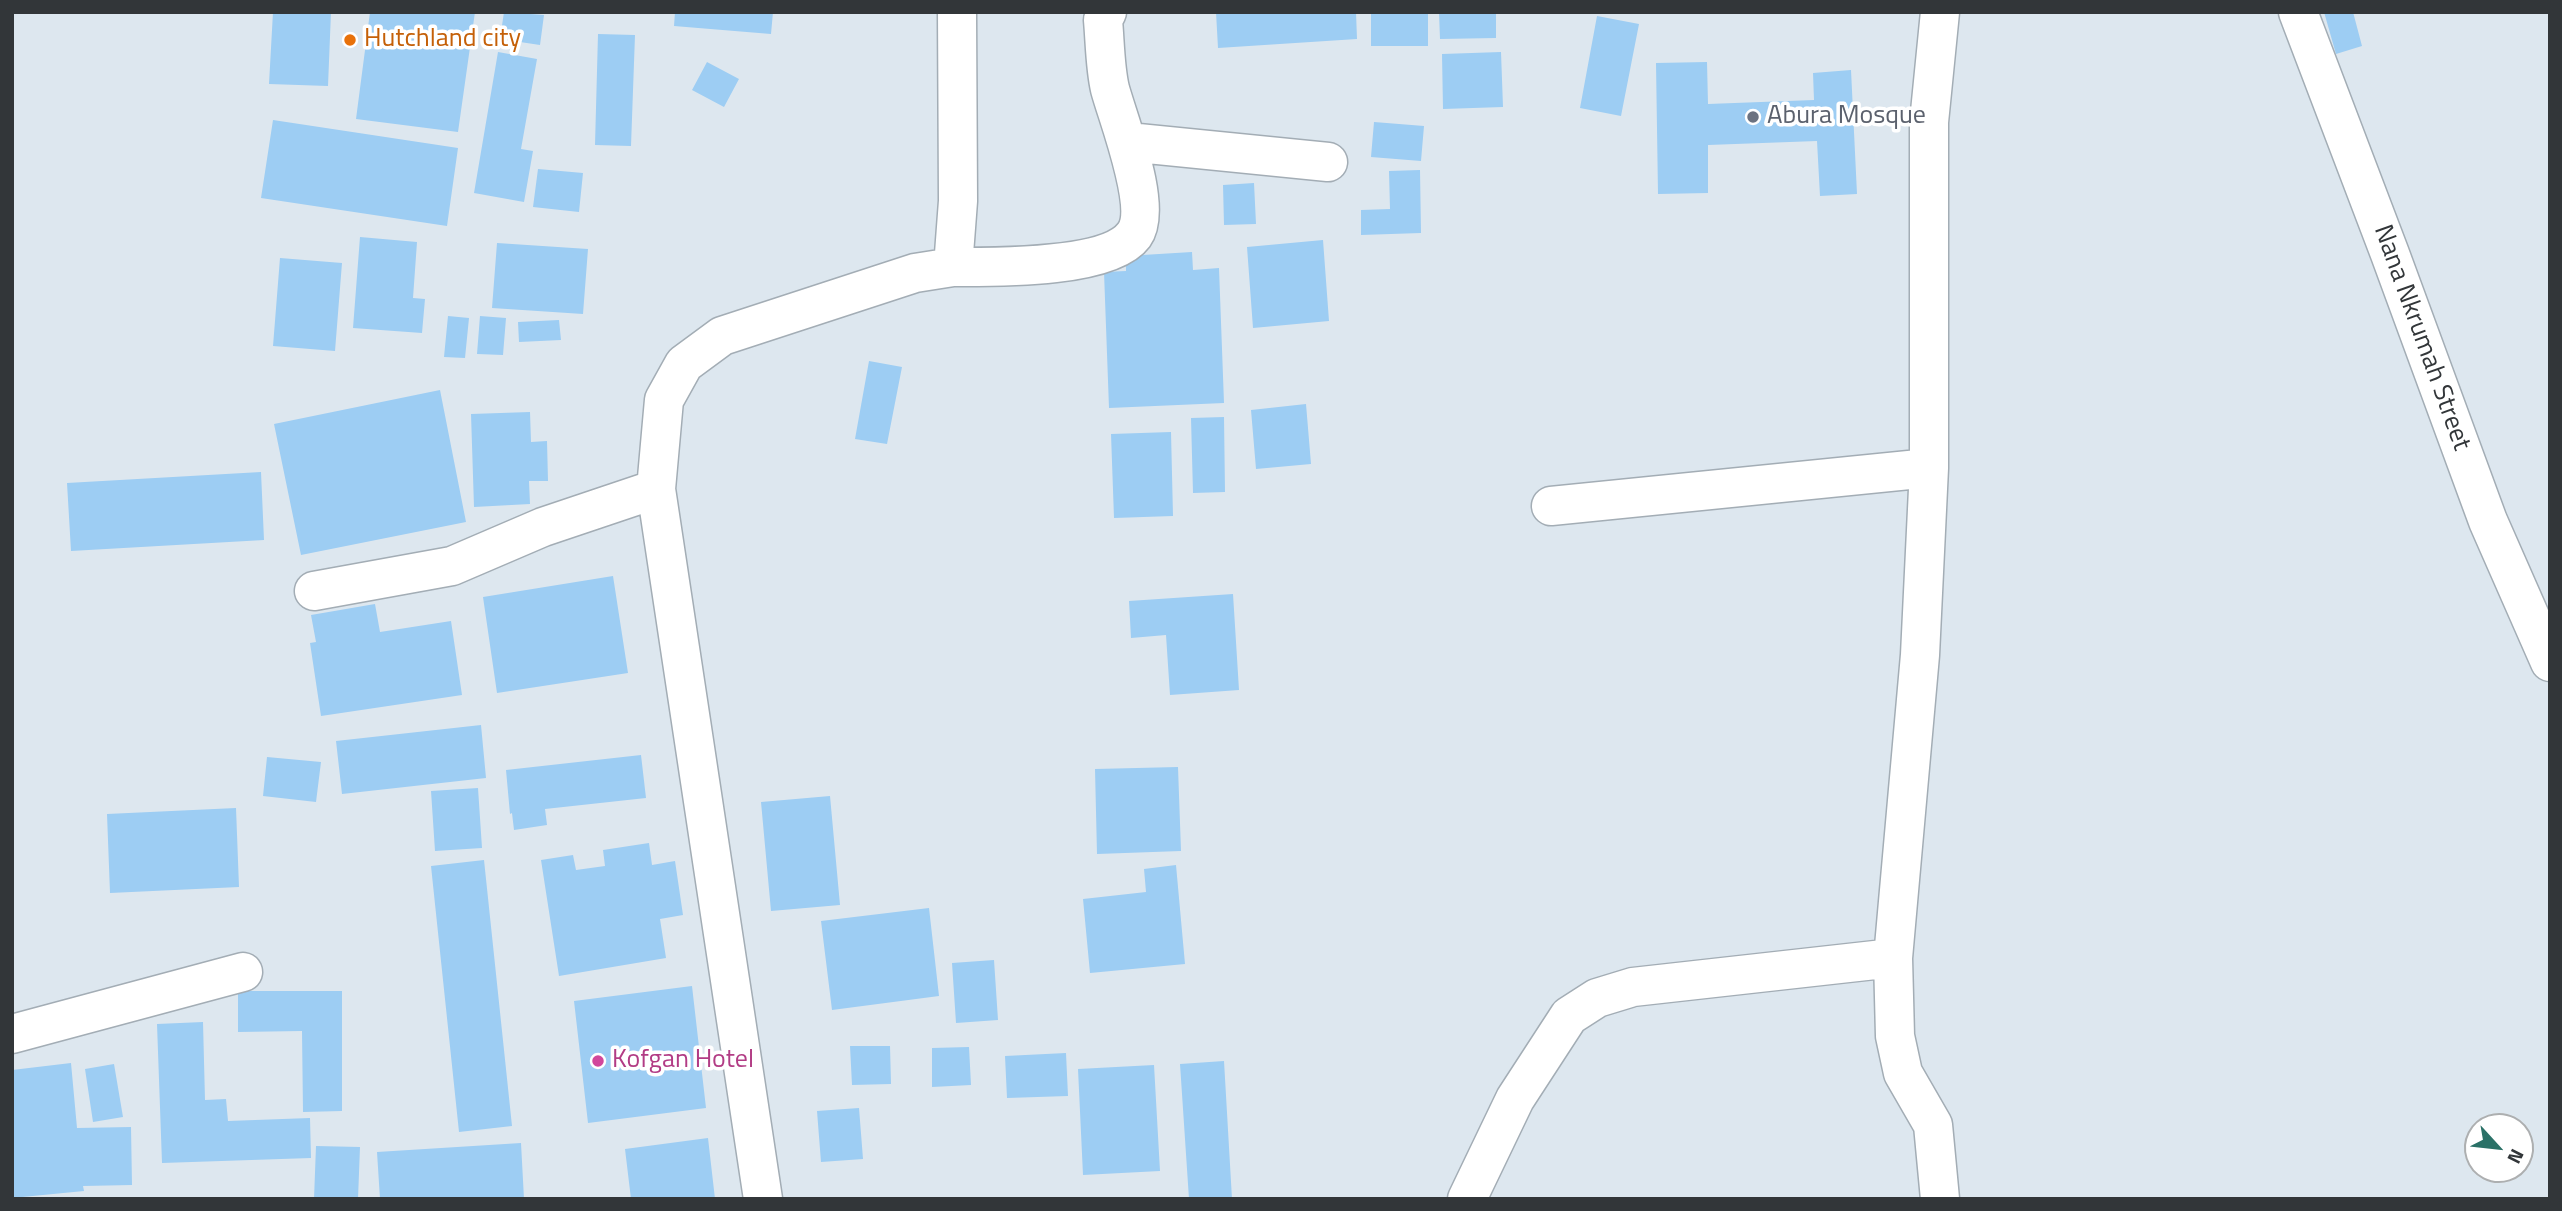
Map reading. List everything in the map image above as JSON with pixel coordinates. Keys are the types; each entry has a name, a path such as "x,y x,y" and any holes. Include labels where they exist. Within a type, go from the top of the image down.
{"street":[{"path":"953,267 958,201 957,12"},
{"path":"763,1199 656,489 664,400 684,364 722,336 915,273 953,267 1011,267 1104,255 1134,235 1139,222 1138,201 1128,142 1110,88 1103,20 1107,12"},
{"path":"1940,12 1929,122 1929,468 1920,655 1893,958 1895,1036 1903,1073 1933,1125 1940,1199"},
{"name":"Nana Nkrumah Street","path":"2298,12 2488,521 2550,662"},
{"path":"1128,142 1328,162"},
{"path":"1551,506 1929,468"},
{"path":"314,591 452,566 543,527 656,489"},
{"path":"1467,1199 1515,1099 1569,1016 1597,998 1633,987 1893,958"},
{"path":"12,1034 243,972"}],"building":[{"path":"273,12 331,12 328,86 269,84"},
{"path":"370,12 475,12 458,132 356,119"},
{"path":"504,12 544,15 540,45 500,39"},
{"path":"675,12 773,12 771,34 674,26"},
{"path":"1216,12 1356,12 1357,39 1218,48"},
{"path":"1371,12 1428,12 1428,46 1371,46"},
{"path":"1439,12 1496,12 1496,38 1440,39"},
{"path":"2324,12 2353,12 2362,46 2336,54"},
{"path":"1597,16 1639,24 1621,116 1580,108"},
{"path":"598,34 635,35 631,146 595,145"},
{"path":"498,52 537,59 521,149 533,151 524,202 474,193"},
{"path":"1501,52 1503,107 1443,109 1442,54"},
{"path":"707,62 739,79 724,107 692,90"},
{"path":"1707,62 1708,104 1814,100 1813,73 1851,70 1857,194 1820,196 1817,141 1708,145 1708,193 1658,194 1656,63"},
{"path":"273,120 458,148 447,226 261,198"},
{"path":"1374,122 1424,126 1421,161 1371,157"},
{"path":"538,169 583,173 579,212 533,207"},
{"path":"1420,170 1421,233 1361,235 1361,210 1390,209 1389,171"},
{"path":"1254,183 1256,224 1224,225 1223,185"},
{"path":"360,237 417,242 413,298 425,299 422,333 353,328"},
{"path":"1323,240 1329,321 1253,328 1247,247"},
{"path":"497,243 588,249 583,314 492,308"},
{"path":"1192,252 1193,270 1219,268 1224,403 1109,408 1104,272 1126,271 1126,256"},
{"path":"280,258 342,263 335,351 273,346"},
{"path":"448,316 469,318 465,358 444,357"},
{"path":"480,316 506,318 503,355 477,354"},
{"path":"559,320 561,340 519,342 518,322"},
{"path":"869,361 902,367 887,444 855,439"},
{"path":"440,390 466,522 301,555 274,424"},
{"path":"1306,404 1311,464 1256,469 1251,410"},
{"path":"530,412 531,442 547,441 548,481 529,481 530,504 474,507 471,414"},
{"path":"1224,417 1225,492 1193,493 1191,418"},
{"path":"1171,432 1173,516 1114,518 1111,434"},
{"path":"261,472 264,540 71,551 67,483"},
{"path":"613,576 628,673 497,693 483,597"},
{"path":"1233,594 1239,690 1170,695 1166,635 1131,638 1129,601"},
{"path":"375,604 380,632 451,621 462,695 321,716 310,643 316,642 311,615"},
{"path":"481,725 486,778 342,794 336,741"},
{"path":"641,755 646,798 545,809 547,825 514,830 506,770"},
{"path":"267,757 321,762 316,802 263,796"},
{"path":"1178,767 1181,851 1097,854 1095,769"},
{"path":"478,788 482,848 435,851 431,791"},
{"path":"830,796 840,905 771,911 761,802"},
{"path":"236,808 239,887 110,893 107,814"},
{"path":"649,843 652,865 675,861 683,915 660,919 666,958 559,976 541,860 573,855 576,870 605,866 603,850"},
{"path":"484,860 512,1126 459,1132 431,866"},
{"path":"1176,865 1185,964 1090,973 1083,899 1146,892 1144,869"},
{"path":"929,908 939,996 832,1010 821,921"},
{"path":"994,960 998,1020 956,1023 952,963"},
{"path":"692,986 706,1108 588,1123 574,1001"},
{"path":"238,991 342,991 342,1111 303,1112 302,1031 238,1032"},
{"path":"203,1022 205,1100 226,1099 228,1121 310,1118 311,1158 162,1163 157,1024"},
{"path":"850,1046 890,1046 891,1084 852,1085"},
{"path":"969,1047 971,1085 932,1087 932,1048"},
{"path":"1066,1053 1068,1096 1007,1098 1005,1056"},
{"path":"1224,1061 1232,1199 1189,1199 1180,1064"},
{"path":"71,1063 77,1128 131,1127 132,1185 83,1186 84,1191 12,1198 12,1070"},
{"path":"114,1064 123,1117 93,1122 85,1069"},
{"path":"1154,1065 1160,1171 1083,1175 1078,1069"},
{"path":"859,1108 863,1159 821,1162 817,1111"},
{"path":"708,1138 715,1199 631,1199 625,1149"},
{"path":"521,1143 524,1199 380,1199 377,1152"},
{"path":"316,1146 360,1147 358,1199 314,1199"}],"place":[{"name":"Hutchland city","path":"350,40"},
{"name":"Abura Mosque","path":"1753,117"},
{"name":"Kofgan Hotel","path":"598,1061"}]}
